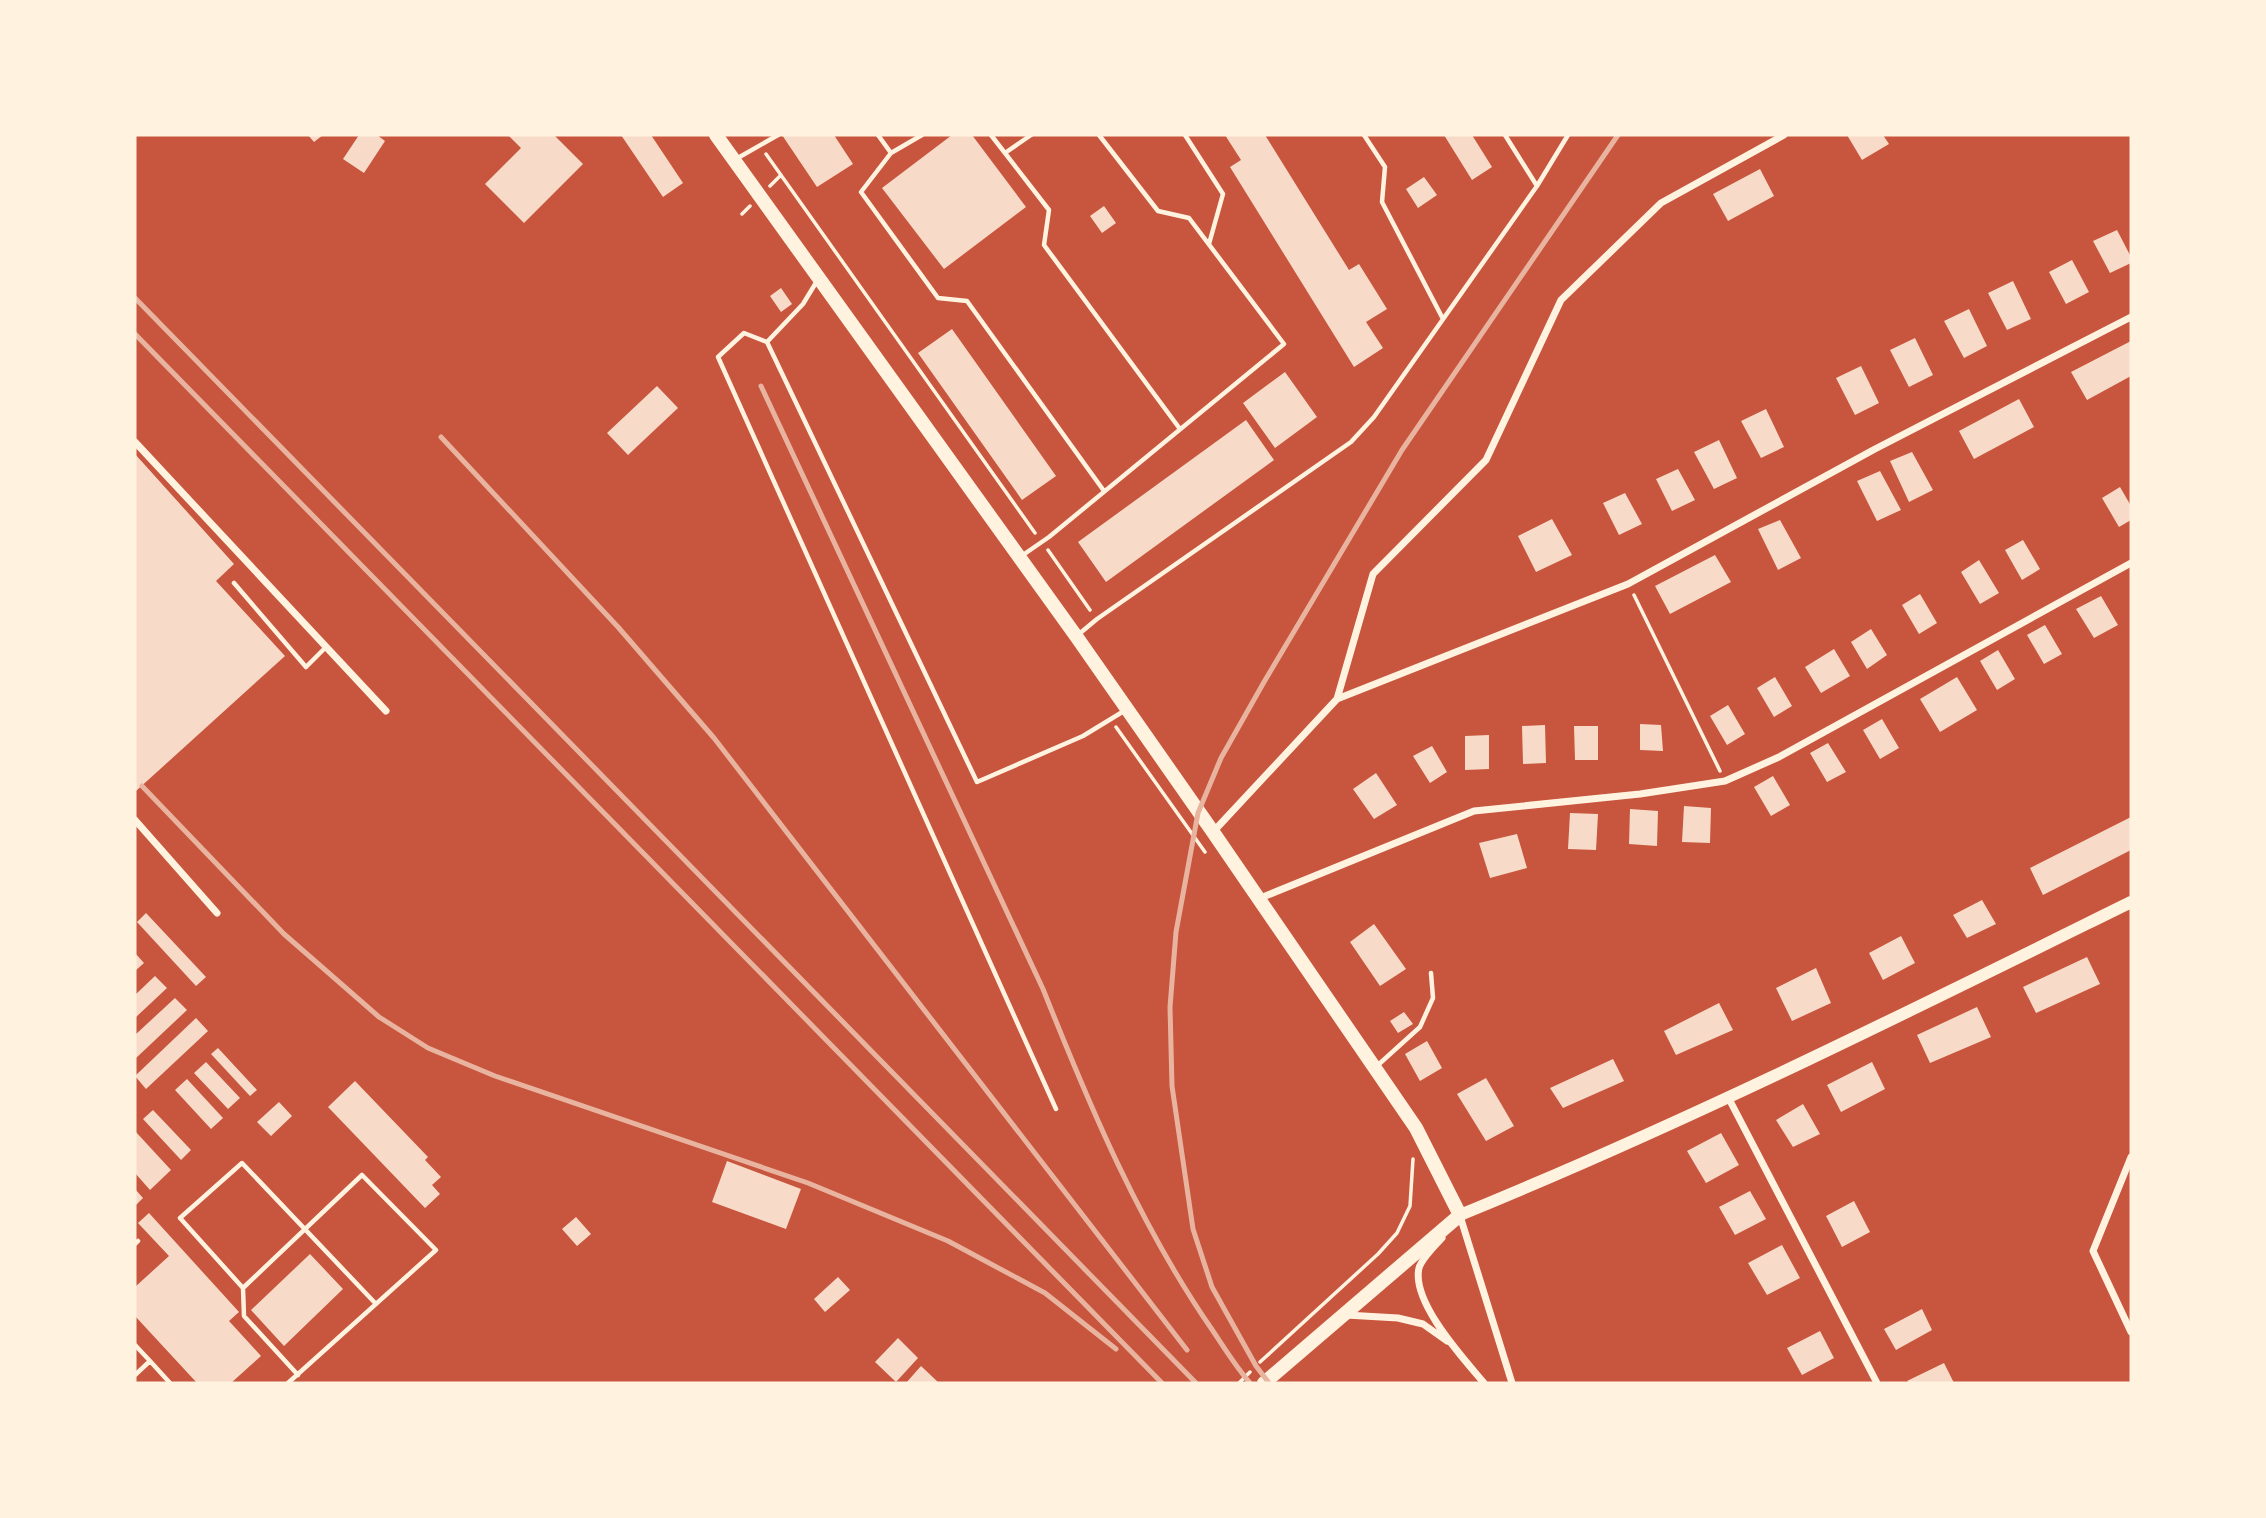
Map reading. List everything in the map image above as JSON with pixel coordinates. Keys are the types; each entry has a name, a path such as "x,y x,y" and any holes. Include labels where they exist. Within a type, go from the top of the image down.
{"main road":[{"path":"716,135 1020,557 1213,832 1416,1128 1460,1215 1264,1383"}],"street":[{"path":"1337,699 1373,574 1486,460 1561,300 1661,203 1784,135"},
{"path":"1213,832 1337,699 1628,584 1875,449 2131,317"},
{"path":"135,442 386,710"},
{"path":"1258,899 1474,811 1640,794 1725,781 1779,757 2131,563"},
{"path":"135,820 217,912"},
{"path":"1485,1383 1431,1314 1419,1285 1419,1266 1460,1215 1728,1097 2131,902"},
{"path":"1728,1097 1877,1383"},
{"path":"2131,1157 2093,1251 2131,1332"},
{"path":"1460,1215 1512,1383"},
{"path":"1342,1314 1398,1318 1423,1324 1453,1345"}],"lane":[{"path":"734,160 778,135"},
{"path":"878,135 891,153"},
{"path":"922,135 891,153 861,192 938,299 967,301 1104,491"},
{"path":"990,135 1049,210 1044,245 1180,429"},
{"path":"1005,153 1031,135"},
{"path":"1020,557 1042,542 1284,344 1189,218 1158,211 1099,135"},
{"path":"1185,135 1223,194 1209,244"},
{"path":"1364,135 1385,167 1381,202 1443,320"},
{"path":"1505,135 1537,186"},
{"path":"1076,636 1351,442 1374,417 1443,320 1537,186 1568,135"},
{"path":"767,342 803,304 819,277"},
{"path":"1056,1109 718,357 744,333 767,342 976,782 1083,736 1128,709"},
{"path":"234,583 306,667 327,646"},
{"path":"1375,1068 1420,1027 1433,998 1431,973"},
{"path":"298,1375 244,1316 243,1288 180,1219 242,1163 376,1304"},
{"path":"243,1288 362,1175 436,1250 288,1383"},
{"path":"135,1345 170,1383"},
{"path":"135,1375 150,1361"}],"path":[{"path":"760,145 1097,619"},
{"path":"1628,584 1725,781"},
{"path":"1111,720 1210,859"},
{"path":"1239,1383 1378,1254 1397,1233 1410,1206 1413,1156"}],"building":[{"path":"308,135 323,135 314,142"},
{"path":"359,135 377,135 385,141 364,173 343,159"},
{"path":"508,135 554,135 583,164 524,223 485,184 521,148"},
{"path":"621,135 651,135 683,183 663,197"},
{"path":"782,135 834,135 853,164 817,187"},
{"path":"952,135 972,135 1026,207 944,269 882,188"},
{"path":"1225,135 1265,135 1349,270 1359,264 1387,309 1366,322 1383,348 1354,367 1230,167 1241,160"},
{"path":"1444,135 1472,135 1492,167 1472,180"},
{"path":"1847,135 1883,135 1889,144 1862,160"},
{"path":"1760,169 1774,196 1728,221 1713,194"},
{"path":"1424,177 1437,195 1418,208 1406,189"},
{"path":"1104,206 1116,223 1102,233 1090,216"},
{"path":"2117,230 2131,257 2131,263 2110,273 2093,241"},
{"path":"2072,260 2089,292 2066,304 2049,272"},
{"path":"2013,281 2031,319 2007,330 1988,293"},
{"path":"781,288 792,304 781,312 770,296"},
{"path":"1969,309 1987,346 1964,358 1944,321"},
{"path":"952,329 1056,476 1022,500 918,353"},
{"path":"1915,338 1933,375 1909,387 1890,350"},
{"path":"2131,341 2131,376 2087,400 2071,372"},
{"path":"1861,366 1879,403 1855,415 1836,378"},
{"path":"1285,372 1317,417 1275,448 1243,403"},
{"path":"657,386 678,408 628,455 607,433"},
{"path":"2019,399 2034,427 1974,459 1959,431"},
{"path":"1766,409 1784,447 1761,458 1741,421"},
{"path":"1246,420 1274,460 1106,582 1078,542"},
{"path":"1719,440 1737,478 1714,489 1694,452"},
{"path":"1912,452 1933,490 1909,502 1890,461"},
{"path":"135,454 234,564 216,581 285,656 136,791"},
{"path":"1678,469 1695,500 1672,511 1656,479"},
{"path":"1880,471 1901,510 1877,521 1857,481"},
{"path":"2120,487 2131,506 2131,520 2119,527 2102,498"},
{"path":"1625,493 1642,524 1619,535 1603,503"},
{"path":"1552,519 1572,555 1536,572 1518,536"},
{"path":"1780,520 1801,558 1778,570 1758,529"},
{"path":"2023,540 2040,569 2022,580 2005,550"},
{"path":"1715,555 1731,582 1670,614 1655,586"},
{"path":"1979,560 1999,593 1980,604 1961,572"},
{"path":"1920,594 1937,623 1919,634 1902,605"},
{"path":"2101,596 2118,625 2094,638 2076,609"},
{"path":"2045,625 2062,654 2044,664 2027,635"},
{"path":"1871,629 1887,655 1867,669 1851,642"},
{"path":"1834,649 1850,676 1821,693 1805,667"},
{"path":"1998,650 2015,679 1997,690 1980,661"},
{"path":"1775,677 1792,706 1774,717 1757,688"},
{"path":"1957,677 1977,710 1940,732 1920,699"},
{"path":"1728,705 1745,734 1727,745 1710,716"},
{"path":"1882,719 1899,748 1880,759 1863,730"},
{"path":"1640,724 1661,725 1663,751 1640,750"},
{"path":"1545,725 1546,763 1523,764 1522,726"},
{"path":"1574,726 1598,726 1598,760 1575,760"},
{"path":"1489,735 1489,769 1465,770 1465,736"},
{"path":"1828,743 1846,772 1827,782 1810,753"},
{"path":"1432,746 1447,772 1430,783 1413,756"},
{"path":"1376,773 1397,805 1374,819 1353,789"},
{"path":"1773,776 1790,805 1771,816 1754,787"},
{"path":"1684,806 1711,808 1710,843 1682,842"},
{"path":"1630,809 1658,811 1657,846 1629,844"},
{"path":"1570,813 1598,814 1596,850 1568,849"},
{"path":"2131,817 2131,850 2043,895 2030,868"},
{"path":"1517,834 1527,868 1490,878 1479,843"},
{"path":"1982,900 1996,924 1967,938 1953,915"},
{"path":"146,913 206,977 196,986 137,922"},
{"path":"1374,924 1406,969 1380,986 1350,942"},
{"path":"1901,936 1915,963 1883,980 1869,953"},
{"path":"135,953 144,963 135,971"},
{"path":"2087,957 2100,984 2036,1013 2023,987"},
{"path":"1816,968 1831,1003 1792,1021 1776,988"},
{"path":"155,976 167,988 135,1018 135,995"},
{"path":"175,998 187,1010 135,1059 135,1035"},
{"path":"1719,1003 1733,1030 1676,1055 1664,1031"},
{"path":"1977,1007 1991,1037 1930,1063 1917,1035"},
{"path":"1404,1012 1413,1024 1398,1033 1390,1021"},
{"path":"196,1018 208,1031 146,1089 135,1076"},
{"path":"1427,1041 1442,1068 1420,1081 1405,1054"},
{"path":"218,1048 257,1090 250,1096 211,1054"},
{"path":"1613,1059 1624,1081 1563,1108 1550,1088"},
{"path":"206,1062 240,1098 228,1109 194,1073"},
{"path":"1872,1062 1885,1089 1841,1112 1827,1085"},
{"path":"1486,1078 1514,1126 1486,1141 1457,1094"},
{"path":"187,1079 223,1118 211,1129 175,1090"},
{"path":"355,1081 428,1157 425,1160 441,1177 432,1185 440,1194 425,1208 328,1107"},
{"path":"279,1102 292,1116 271,1136 257,1122"},
{"path":"1803,1104 1820,1134 1793,1147 1776,1120"},
{"path":"153,1110 191,1150 181,1160 143,1119"},
{"path":"135,1131 171,1170 150,1190 135,1173"},
{"path":"1721,1133 1739,1165 1706,1183 1687,1151"},
{"path":"727,1161 801,1189 786,1229 712,1202"},
{"path":"135,1189 143,1198 135,1206"},
{"path":"1750,1191 1766,1219 1735,1235 1719,1207"},
{"path":"1854,1201 1870,1232 1842,1247 1826,1216"},
{"path":"149,1213 239,1312 229,1321 261,1356 231,1383 197,1383 135,1316 135,1287 169,1256 138,1223"},
{"path":"576,1217 591,1234 577,1246 562,1229"},
{"path":"1782,1245 1800,1278 1767,1295 1748,1263"},
{"path":"310,1254 343,1289 284,1346 251,1310"},
{"path":"838,1277 850,1290 825,1312 814,1299"},
{"path":"1922,1309 1932,1330 1896,1350 1884,1329"},
{"path":"1820,1331 1834,1358 1802,1375 1787,1348"},
{"path":"898,1338 918,1358 896,1382 875,1362"},
{"path":"1944,1363 1954,1383 1907,1381"},
{"path":"921,1366 939,1383 906,1383"}],"railway":[{"path":"1269,1383 1256,1366 1212,1287 1193,1229 1172,1086 1170,1007 1176,932 1198,813 1221,758 1402,450 1618,135"},
{"path":"135,298 1196,1383"},
{"path":"135,334 1162,1383"},
{"path":"761,386 1043,989 1118,1165 1162,1250 1250,1383"},
{"path":"441,437 618,627 714,738 1187,1350"},
{"path":"142,786 284,934 379,1017 428,1048 495,1076 808,1183 948,1241 1045,1293 1116,1349"}]}
